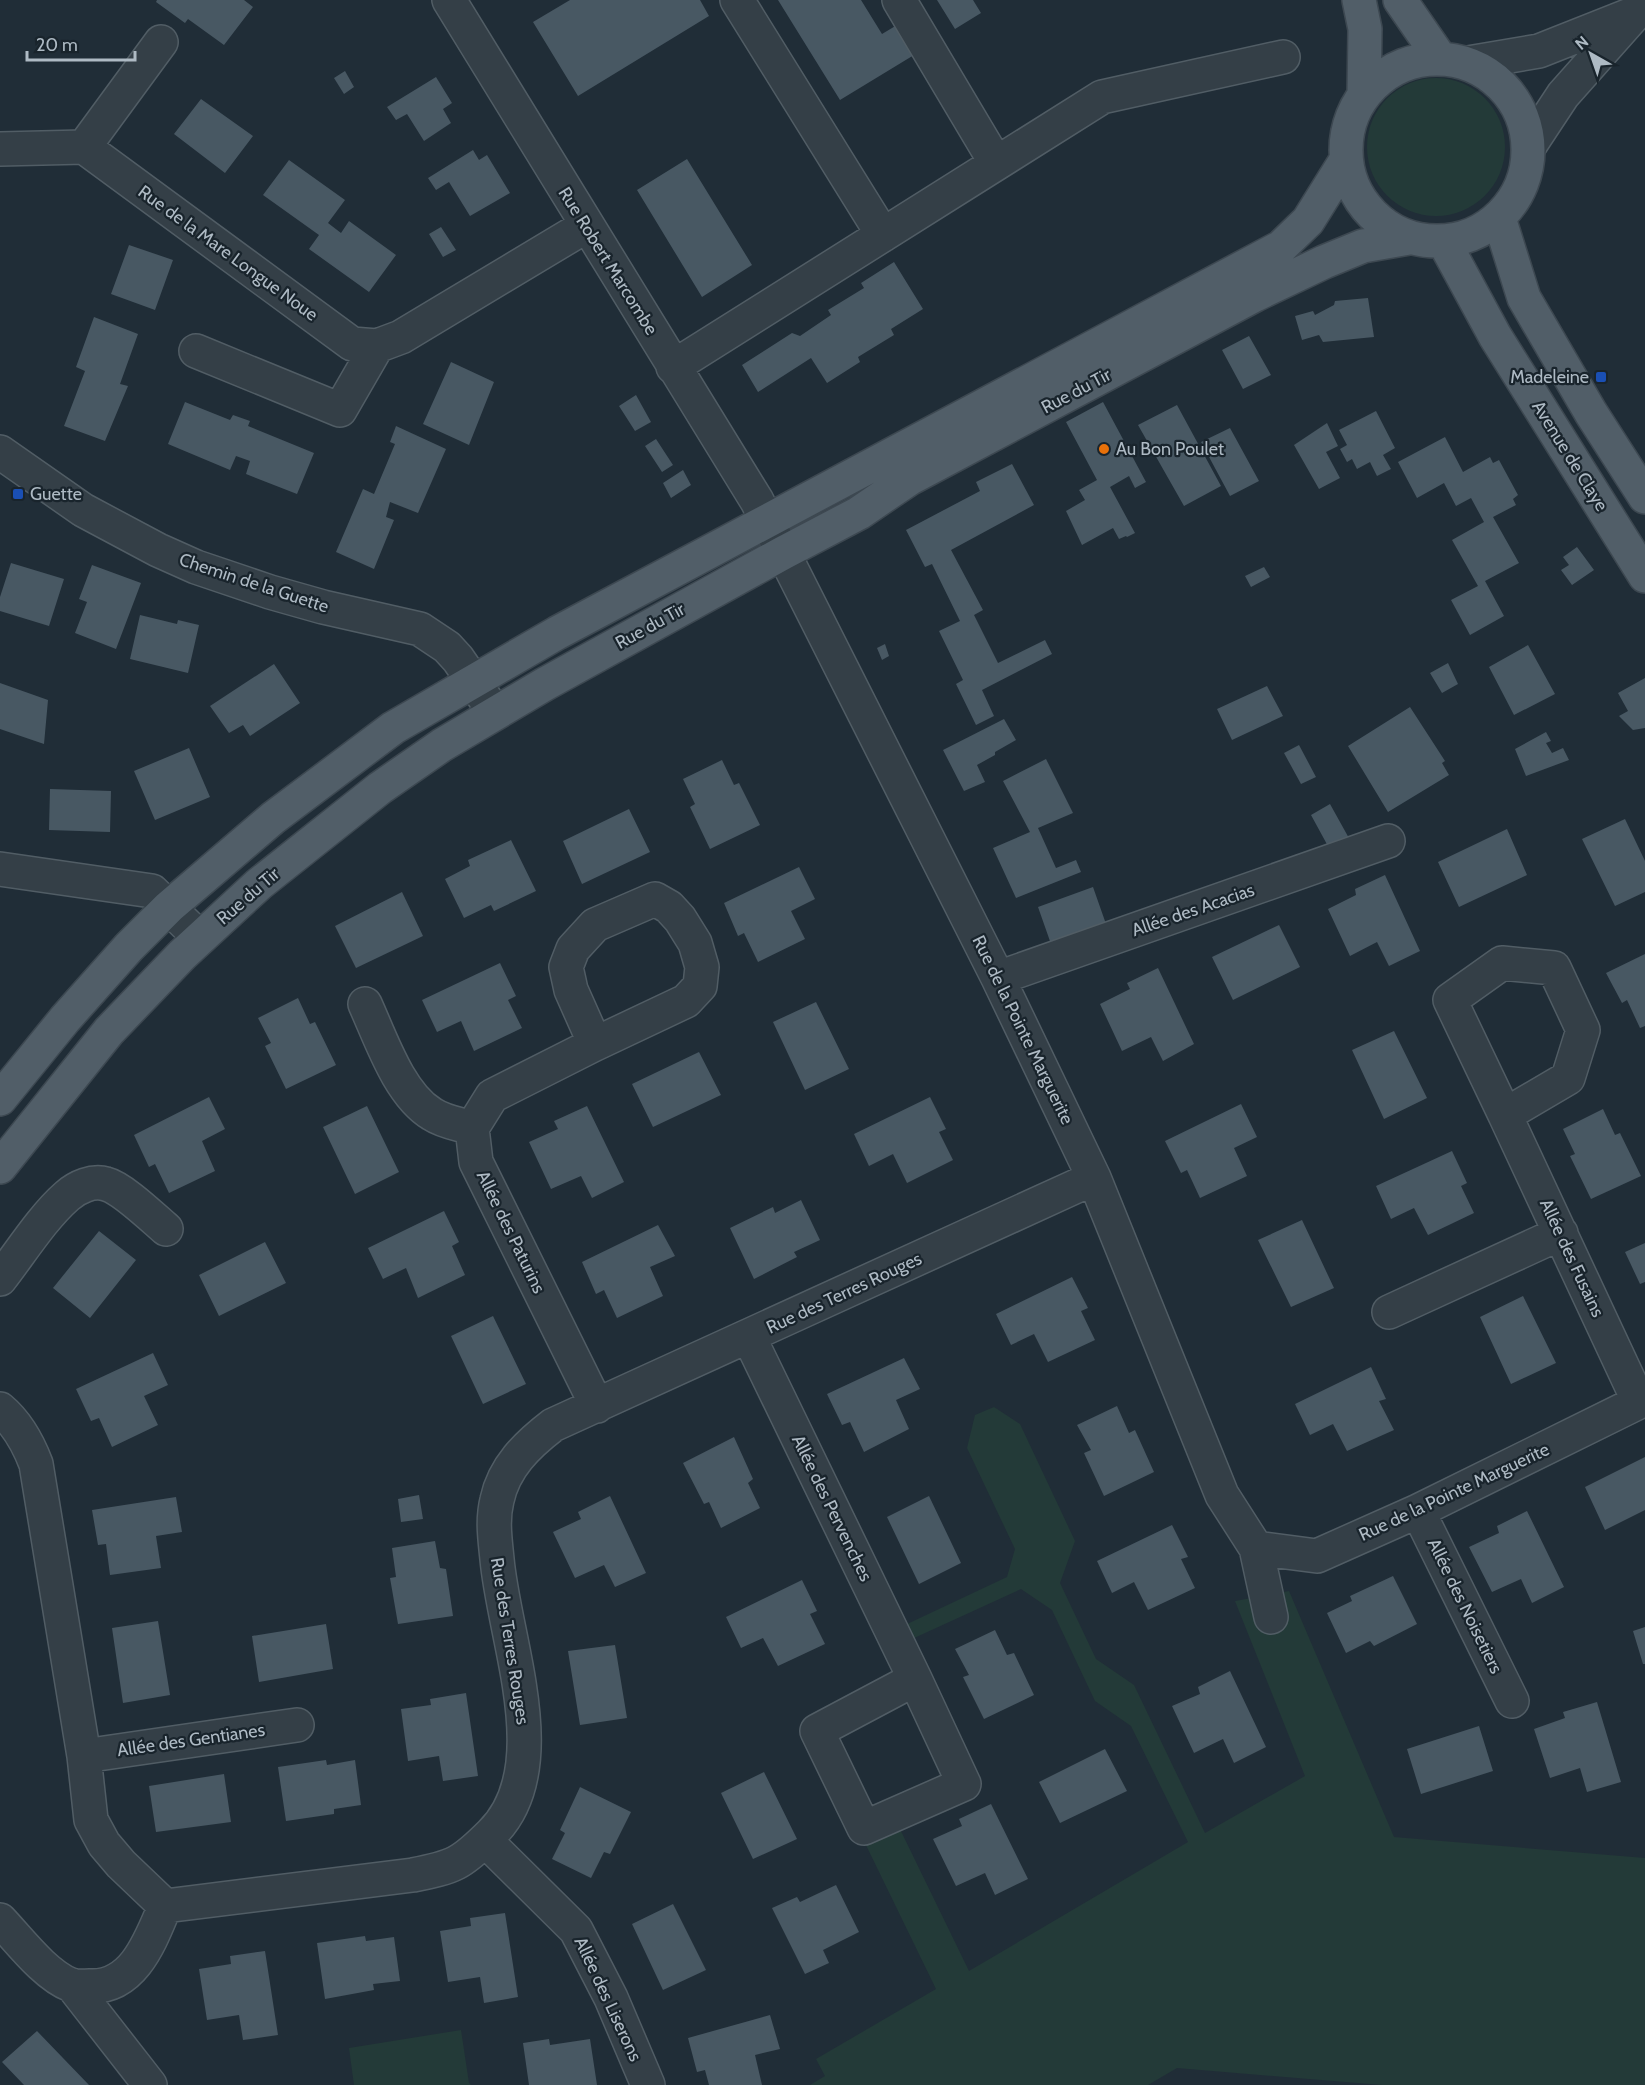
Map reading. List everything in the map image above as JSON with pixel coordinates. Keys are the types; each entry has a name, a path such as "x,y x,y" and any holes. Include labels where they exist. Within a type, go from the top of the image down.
{"main road":[{"path":"1359,0 1365,29 1364,95"},
{"path":"1400,0 1454,61 1498,81 1520,110 1530,145 1523,185 1499,218 1482,231 1464,238 1444,242 1409,238 1378,221 1356,194 1346,160 1349,126 1364,95 1385,75 1411,62 1454,61"},
{"name":"Rue du Tir","path":"0,1099 65,1019 129,947 169,907 273,818 344,763 393,729 474,679 556,633 1281,247 1308,221 1346,160"},
{"path":"1499,218 1524,298 1592,414 1645,497"},
{"name":"Rue du Tir","path":"0,1167 109,1031 200,938 259,884 380,788 442,745 495,713 859,513 909,479 1255,295 1363,246 1409,238"},
{"name":"Avenue de Claye","path":"1444,242 1495,336 1645,576"}],"street":[{"name":"Rue Robert Marcombe","path":"449,0 757,501 766,522"},
{"path":"737,0 883,235"},
{"path":"899,0 996,163"},
{"path":"1454,61 1539,51 1640,10"},
{"path":"1530,145 1563,95 1640,10"},
{"path":"0,149 84,147 161,42"},
{"path":"673,367 1102,97 1283,57"},
{"name":"Rue de la Mare Longue Noue","path":"84,147 352,344 377,346"},
{"path":"196,351 340,410 377,346 401,337 586,226"},
{"name":"Chemin de la Guette","path":"0,452 83,510 158,550 196,567 291,598 420,629 447,647 474,679 495,713"},
{"name":"Rue de la Pointe Marguerite","path":"766,522 998,978 1094,1178 1222,1495 1256,1548 1272,1617"},
{"name":"Allée des Acacias","path":"998,978 1388,842"},
{"path":"0,869 152,891 200,938"},
{"path":"365,1004 399,1078 418,1103 432,1114 472,1128 492,1096 686,1001 700,986 702,967 694,943 680,919 669,907 655,899 595,925 573,949 566,967 571,990 595,1044"},
{"name":"Allée des Fusains","path":"1505,1115 1568,1078 1582,1030 1554,968 1502,963 1450,1000 1561,1233 1642,1401"},
{"name":"Allée des Paturins","path":"472,1128 476,1162 597,1406"},
{"name":"Rue des Terres Rouges","path":"165,1906 412,1875 446,1868 464,1860 502,1824 518,1794 524,1766 525,1736 521,1698 499,1582 493,1526 497,1499 507,1470 530,1442 553,1425 1094,1178"},
{"path":"0,1279 56,1208 69,1194 81,1186 94,1183 106,1184 166,1228"},
{"path":"1389,1312 1561,1233"},
{"name":"Allée des Pervenches","path":"749,1337 915,1679 964,1784 864,1828 817,1731 915,1679"},
{"name":"Rue de la Pointe Marguerite","path":"1256,1548 1317,1556 1418,1511 1642,1401"},
{"path":"0,1409 18,1428 36,1464 84,1756 91,1820 104,1844 121,1864 165,1906 150,1942 132,1969 98,1987 72,1985"},
{"name":"Allée des Noisetiers","path":"1418,1511 1512,1701"},
{"name":"Allée des Gentianes","path":"84,1756 297,1725"},
{"name":"Allée des Liserons","path":"485,1840 576,1930 611,1998 648,2085"},
{"path":"0,1920 40,1962 72,1985 150,2085"}],"green space":[{"path":"1436,78 1462,84 1485,98 1499,121 1505,147 1499,173 1485,196 1462,210 1436,216 1410,210 1387,196 1373,173 1367,147 1373,121 1387,98 1410,84"},
{"path":"994,1407 1020,1424 1075,1541 1060,1583 1096,1659 1134,1685 1205,1833 1305,1776 1235,1601 1289,1591 1394,1837 1645,1858 1645,2085 1382,2085 1177,2068 1148,2085 810,2085 825,2076 816,2059 936,1989 864,1841 898,1825 969,1971 1188,1842 1131,1726 1095,1701 1052,1610 1021,1589 912,1639 905,1625 1007,1577 1015,1549 967,1448 975,1415"},
{"path":"461,2030 471,2085 354,2085 349,2048"}],"building":[{"path":"157,0 244,0 253,7 224,45 188,19 185,23 156,2"},
{"path":"570,0 700,0 709,16 578,96 533,22"},
{"path":"778,0 861,0 882,34 897,25 914,55 840,100"},
{"path":"937,0 973,0 981,13 955,29"},
{"path":"345,71 354,87 344,94 334,78"},
{"path":"436,77 452,103 443,109 451,123 424,141 407,114 396,120 387,107"},
{"path":"201,99 253,136 225,173 174,134"},
{"path":"473,150 479,160 487,155 510,193 470,216 449,182 436,190 428,178"},
{"path":"687,159 752,265 702,297 637,190"},
{"path":"289,160 345,200 328,223 341,233 349,221 396,255 369,292 309,249 319,235 263,195"},
{"path":"441,227 456,250 443,257 429,234"},
{"path":"129,245 173,260 155,310 111,294"},
{"path":"894,262 923,309 891,329 894,335 858,357 860,362 827,383 811,358 758,392 742,365 792,333 800,336 831,315 828,310 864,288 861,283"},
{"path":"1368,298 1374,337 1323,342 1319,335 1302,340 1295,316 1313,311 1315,315 1334,305 1335,301"},
{"path":"94,317 138,334 120,384 128,386 105,441 64,426 85,371 76,367"},
{"path":"1249,336 1271,375 1243,389 1222,350"},
{"path":"451,362 494,382 469,445 423,424"},
{"path":"636,395 651,422 635,431 619,406"},
{"path":"185,402 230,420 233,415 250,421 248,426 314,453 297,494 246,474 250,461 236,456 230,470 168,444"},
{"name":"Au Bon Poulet","path":"1103,402 1146,482 1135,488 1129,476 1110,487 1135,533 1119,539 1113,528 1082,545 1066,511 1085,500 1079,490 1097,480 1066,422"},
{"path":"1177,405 1221,486 1184,506 1138,425"},
{"path":"1376,411 1395,448 1383,455 1391,469 1377,476 1370,462 1357,469 1352,459 1347,462 1340,449 1347,445 1339,430"},
{"path":"1327,423 1338,446 1326,452 1340,478 1319,489 1294,445"},
{"path":"396,426 446,449 418,513 390,502 386,517 394,520 374,569 336,552 363,489 374,494 395,444 390,442"},
{"path":"1230,428 1259,481 1230,496 1201,442"},
{"path":"1445,437 1463,472 1490,457 1493,463 1499,460 1518,495 1513,499 1516,505 1493,517 1519,563 1485,581 1504,616 1470,635 1451,600 1478,586 1452,540 1484,522 1471,498 1456,506 1444,483 1417,498 1398,462"},
{"path":"656,439 673,465 662,472 645,446"},
{"path":"1012,464 1034,505 951,550 983,610 974,615 998,663 1045,640 1052,654 982,690 994,716 976,725 956,684 963,680 939,631 960,621 932,564 925,567 906,530 980,491 976,482"},
{"path":"683,470 691,485 671,498 663,483"},
{"path":"1577,547 1594,570 1572,585 1561,570 1569,565 1563,557"},
{"path":"11,563 64,579 49,626 0,611 0,597"},
{"path":"92,565 141,583 116,649 75,633 87,602 79,599"},
{"path":"1264,567 1270,577 1251,587 1245,576"},
{"path":"140,615 177,624 178,620 199,625 188,673 130,659"},
{"path":"885,644 889,656 882,660 877,648"},
{"path":"1528,645 1555,694 1514,715 1489,667"},
{"path":"1448,663 1458,684 1442,693 1430,673"},
{"path":"274,664 300,703 250,736 243,725 229,733 210,706"},
{"path":"1645,678 1645,728 1633,730 1619,716 1628,711 1618,693"},
{"path":"0,683 48,700 44,744 0,729"},
{"path":"1267,686 1283,716 1232,740 1217,709"},
{"path":"1410,707 1445,761 1442,763 1449,775 1388,812 1348,746"},
{"path":"1004,719 1016,740 977,765 985,782 964,791 943,750"},
{"path":"1546,732 1551,741 1546,743 1552,753 1563,748 1569,760 1526,776 1515,749"},
{"path":"1299,745 1316,777 1301,784 1284,753"},
{"path":"189,748 210,797 155,820 134,771"},
{"path":"1046,759 1073,813 1038,828 1056,868 1076,860 1081,872 1016,898 993,848 1030,832 1003,781"},
{"path":"722,760 734,785 739,783 760,825 710,849 690,807 695,804 683,779"},
{"path":"50,789 111,791 110,832 49,830"},
{"path":"1330,804 1350,840 1329,848 1311,815"},
{"path":"629,809 650,852 582,884 563,841"},
{"path":"1625,819 1645,861 1645,892 1615,906 1582,839"},
{"path":"1507,829 1527,875 1459,907 1438,862"},
{"path":"511,840 536,891 494,911 491,905 464,918 445,879 470,866 468,860"},
{"path":"799,867 815,899 791,911 805,939 758,962 744,933 738,936 724,903"},
{"path":"1385,875 1420,951 1389,966 1377,942 1350,956 1328,909 1356,895 1355,889"},
{"path":"1093,887 1106,924 1051,944 1038,907"},
{"path":"402,892 423,936 356,968 335,926"},
{"path":"1279,925 1300,967 1233,1000 1212,957"},
{"path":"1645,954 1645,1026 1640,1028 1627,1000 1622,1003 1606,973"},
{"path":"500,963 516,996 508,1000 522,1028 474,1051 461,1021 437,1032 422,1000"},
{"path":"1158,968 1194,1044 1163,1061 1151,1037 1122,1051 1100,1004 1130,989 1127,983"},
{"path":"298,998 310,1024 315,1022 336,1065 286,1089 265,1046 271,1043 258,1018"},
{"path":"816,1002 849,1069 805,1090 773,1022"},
{"path":"1394,1031 1427,1098 1384,1119 1352,1050"},
{"path":"699,1052 721,1095 653,1127 632,1084"},
{"path":"209,1097 225,1129 202,1141 215,1171 169,1193 155,1164 149,1167 134,1135"},
{"path":"930,1097 946,1129 939,1132 953,1160 907,1183 893,1154 869,1166 854,1134"},
{"path":"1241,1104 1257,1137 1234,1148 1247,1176 1200,1198 1187,1170 1181,1173 1165,1141"},
{"path":"367,1106 399,1172 355,1194 323,1127"},
{"path":"587,1106 624,1182 592,1198 581,1176 551,1189 529,1142 558,1129 554,1121"},
{"path":"1603,1109 1615,1135 1620,1133 1641,1176 1591,1199 1570,1156 1575,1154 1563,1129"},
{"path":"1452,1151 1467,1183 1461,1186 1474,1213 1428,1235 1414,1208 1391,1219 1376,1186"},
{"path":"801,1200 820,1240 794,1252 797,1257 754,1279 730,1228 773,1207 775,1213"},
{"path":"444,1211 459,1242 452,1246 465,1275 418,1298 406,1268 383,1279 368,1248"},
{"path":"1302,1220 1334,1288 1291,1307 1258,1240"},
{"path":"658,1225 675,1256 650,1267 663,1296 617,1318 604,1290 596,1294 582,1262"},
{"path":"99,1231 136,1260 90,1318 53,1288"},
{"path":"265,1242 286,1283 219,1316 199,1275"},
{"path":"1645,1243 1645,1282 1640,1284 1625,1252"},
{"path":"1072,1277 1088,1308 1081,1311 1095,1340 1048,1362 1034,1334 1011,1345 996,1314"},
{"path":"1523,1296 1556,1363 1511,1384 1480,1317"},
{"path":"493,1316 526,1384 483,1404 451,1336"},
{"path":"153,1353 168,1385 144,1396 158,1425 112,1447 99,1418 91,1421 76,1389"},
{"path":"904,1358 920,1389 896,1400 909,1429 864,1452 850,1422 842,1425 827,1394"},
{"path":"1371,1367 1386,1399 1379,1401 1394,1430 1347,1451 1333,1424 1310,1435 1295,1404"},
{"path":"1117,1406 1129,1433 1135,1430 1154,1472 1104,1496 1084,1453 1091,1450 1077,1425"},
{"path":"734,1437 753,1479 748,1483 760,1508 721,1528 709,1502 704,1504 683,1463"},
{"path":"1645,1457 1645,1510 1605,1530 1585,1487"},
{"path":"419,1495 423,1519 401,1522 398,1499"},
{"path":"610,1496 646,1573 615,1587 604,1565 575,1578 553,1532 581,1519 578,1512"},
{"path":"929,1496 961,1563 919,1584 887,1517"},
{"path":"176,1497 182,1532 156,1536 161,1568 110,1575 106,1544 98,1545 92,1510"},
{"path":"1527,1511 1564,1587 1532,1603 1521,1579 1492,1592 1469,1547 1499,1533 1497,1526"},
{"path":"1172,1525 1188,1557 1181,1559 1195,1588 1148,1610 1134,1582 1112,1593 1097,1561"},
{"path":"435,1541 440,1568 446,1569 453,1616 398,1624 390,1578 396,1577 392,1548"},
{"path":"1393,1576 1417,1624 1374,1646 1370,1641 1346,1653 1327,1613 1352,1601 1350,1596"},
{"path":"802,1580 817,1611 810,1614 825,1644 778,1666 763,1638 741,1648 726,1617"},
{"path":"158,1621 170,1695 123,1703 112,1628"},
{"path":"326,1624 333,1669 259,1682 252,1636"},
{"path":"1645,1627 1645,1664 1643,1664 1633,1631"},
{"path":"995,1630 1007,1655 1014,1653 1034,1695 984,1719 963,1677 969,1675 955,1649"},
{"path":"615,1645 627,1718 580,1725 568,1651"},
{"path":"1230,1671 1266,1747 1234,1763 1223,1739 1194,1753 1172,1706 1200,1694 1198,1687"},
{"path":"466,1693 478,1776 443,1781 439,1756 408,1761 401,1709 431,1705 430,1699"},
{"path":"1597,1702 1621,1782 1587,1792 1580,1768 1550,1778 1534,1729 1565,1718 1563,1712"},
{"path":"1479,1726 1493,1771 1421,1794 1407,1749"},
{"path":"1105,1749 1127,1791 1060,1823 1039,1782"},
{"path":"326,1760 327,1765 355,1760 361,1805 334,1809 334,1814 286,1821 278,1767"},
{"path":"764,1772 797,1839 753,1859 721,1793"},
{"path":"224,1774 231,1822 156,1832 149,1786"},
{"path":"580,1787 631,1812 610,1854 604,1852 591,1878 552,1859 565,1833 560,1830"},
{"path":"991,1804 1028,1879 995,1895 985,1873 956,1886 933,1839 962,1826 959,1819"},
{"path":"836,1885 859,1932 823,1950 829,1963 805,1974 772,1908 797,1897 800,1902"},
{"path":"673,1904 706,1970 663,1990 632,1924"},
{"path":"505,1913 518,1997 484,2003 480,1977 448,1982 440,1931 471,1926 470,1918"},
{"path":"365,1936 366,1941 394,1937 400,1981 373,1984 374,1990 325,1999 317,1943"},
{"path":"265,1951 278,2035 243,2040 239,2015 207,2020 199,1969 231,1964 230,1956"},
{"path":"770,2015 780,2049 755,2055 762,2085 709,2085 705,2070 697,2072 688,2038"},
{"path":"37,2031 89,2085 24,2085 2,2062"},
{"path":"549,2039 550,2045 590,2039 597,2085 529,2085 523,2043"}],"place":[{"name":"Madeleine","path":"1601,377"},
{"name":"Au Bon Poulet","path":"1104,449"},
{"name":"Guette","path":"18,494"}]}
